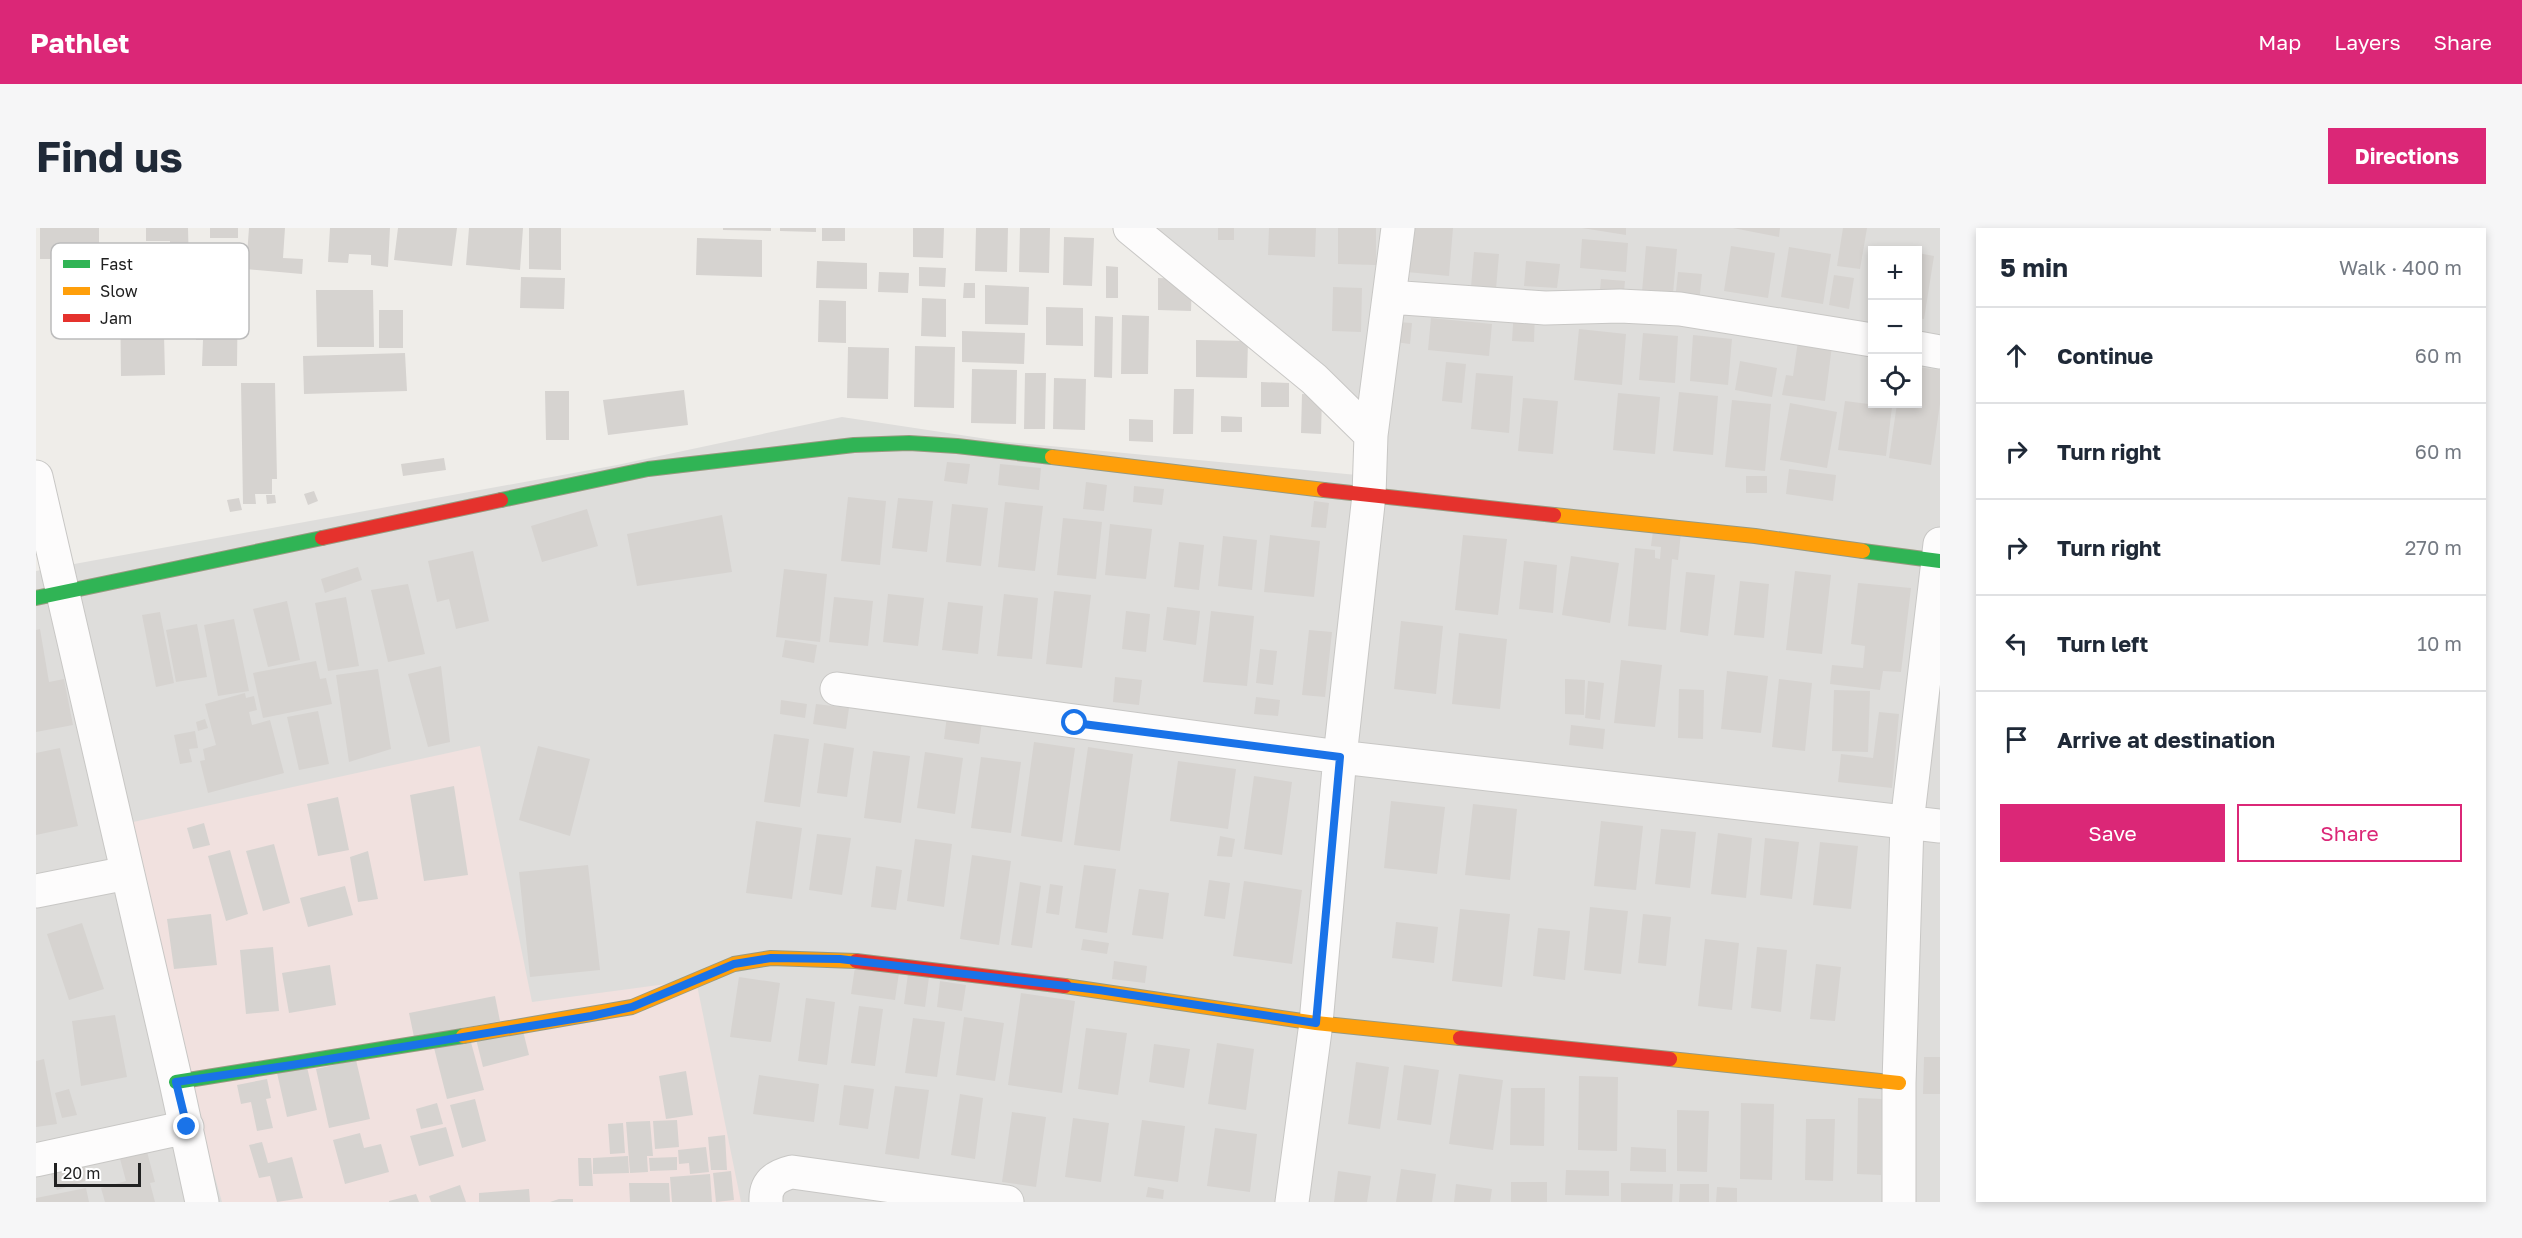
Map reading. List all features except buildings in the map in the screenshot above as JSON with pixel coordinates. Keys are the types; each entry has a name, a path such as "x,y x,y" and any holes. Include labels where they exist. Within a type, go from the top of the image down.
{"street":[{"path":"1130,228 1314,379 1371,435"},
{"path":"1292,1202 1316,1023 1340,757 1370,495 1371,435 1398,228"},
{"path":"1389,297 1545,308 1620,306 1680,309 1868,339"},
{"path":"1922,349 1940,352"},
{"path":"50,596 648,469 854,445 909,443 957,446 1370,495 1939,555 1907,823 1899,1083 1899,1202"},
{"path":"36,477 50,596 127,873 187,1127 202,1202"},
{"path":"837,689 1340,757 1940,826"},
{"path":"36,891 127,873"},
{"path":"176,1082 591,1016 632,1007 734,964 771,958 840,959 1075,987 1316,1023 1899,1083"},
{"path":"36,1160 187,1127"},
{"path":"766,1202 770,1182 780,1174 792,1172 1007,1202"}],"shaded area":[{"path":"1125,228 1940,228 1940,1202 36,1202 36,571 617,465 842,417 1007,442 1357,475 1352,392"},
{"path":"480,746 532,1002 696,980 741,1202 222,1202 115,826"}],"traffic: fast":[{"path":"501,500 648,469 854,445 909,443 1052,457"},
{"path":"36,598 322,538"},
{"path":"1863,551 1940,561"},
{"path":"176,1082 463,1036"}],"traffic: slow":[{"path":"1052,457 1324,490"},
{"path":"1554,515 1755,536 1863,551"},
{"path":"463,1036 632,1007 734,964 771,958 856,961"},
{"path":"1065,986 1316,1023 1460,1038"},
{"path":"1670,1059 1899,1083"}],"traffic: jam":[{"path":"1324,490 1554,515"},
{"path":"322,538 501,500"},
{"path":"856,961 1065,986"},
{"path":"1460,1038 1670,1059"}],"route":[{"path":"187,1127 176,1082 591,1016 632,1007 734,964 771,958 840,959 1099,990 1316,1023 1340,757 1075,723"}]}
